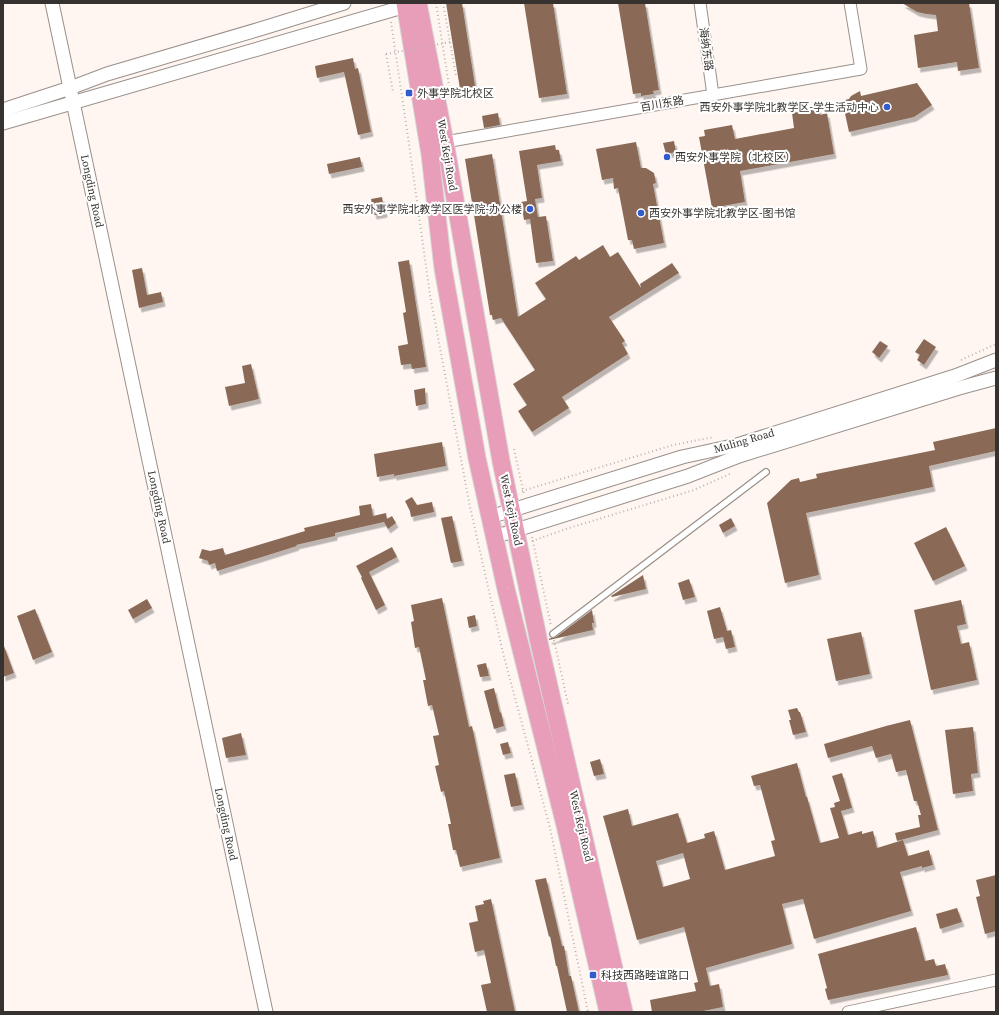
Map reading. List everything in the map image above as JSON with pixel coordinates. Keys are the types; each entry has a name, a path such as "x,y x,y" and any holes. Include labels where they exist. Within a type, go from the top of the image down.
{"main road":[{"name":"West Keji Road","path":"410,4 445,142 500,461 540,647 624,1012"},
{"name":"West Keji Road","path":"410,4 430,154 443,268 477,458 494,536 490,556 565,825 608,1012"}],"street":[{"name":"Longding Road","path":"52,3 266,1012"},
{"path":"3,110 107,74 252,32 344,3"},
{"name":"海纳东路","path":"700,3 713,95"},
{"name":"百川东路","path":"445,142 861,69 850,3"},
{"path":"3,123 410,4"},
{"name":"Muling Road","path":"488,510 682,457 737,444 956,376 996,360"},
{"name":"Muling Road","path":"494,536 517,538 740,456 959,388 996,378"},
{"path":"848,1012 996,980"}],"lane":[{"path":"553,634 766,472"}],"path":[{"path":"443,3 456,76"},
{"path":"393,92 386,54 450,42"},
{"path":"961,360 996,344"},
{"path":"510,503 673,445 717,436"},
{"path":"517,538 568,528 694,490 734,471"},
{"path":"470,507 488,510"}],"building":[{"path":"446,3 462,3 476,92 461,95"},
{"path":"524,3 553,3 567,94 539,98"},
{"path":"618,3 645,3 659,90 653,91 654,94 641,96 641,93 633,94"},
{"path":"902,3 969,3 979,68 958,71 957,62 918,68 914,35 938,31 936,15 917,12"},
{"path":"353,58 355,69 358,68 371,132 358,135 344,72 317,78 315,66"},
{"name":"西安外事学院北教学区-学生活动中心","path":"917,83 932,105 914,117 849,132 844,109 846,104 845,100 849,99 851,96 860,91 861,96"},
{"path":"819,108 820,115 827,113 834,154 740,171 745,202 712,208 699,137 705,136 704,130 732,125 735,139 794,128 792,113"},
{"path":"498,113 500,125 484,128 482,116"},
{"path":"674,141 676,152 666,154 663,143"},
{"name":"西安外事学院北教学区-图书馆","path":"636,142 641,168 646,168 654,173 656,183 653,184 664,243 634,249 632,240 628,240 618,188 614,189 613,178 602,180 596,149"},
{"name":"西安外事学院北教学区医学院-办公楼","path":"555,145 556,150 559,150 561,161 537,165 542,198 535,199 538,217 546,216 553,261 536,263 530,219 524,220 521,202 527,201 519,151"},
{"path":"492,154 518,317 546,299 535,283 576,256 579,260 603,245 610,257 618,252 641,288 640,284 672,263 679,273 609,317 625,341 622,343 628,354 562,397 569,408 532,432 518,411 527,405 513,384 535,370 501,318 493,320 492,315 490,315 465,159"},
{"path":"360,157 362,167 329,174 327,164"},
{"path":"382,197 385,213 374,215 371,199"},
{"path":"409,260 426,367 412,369 411,364 401,365 398,346 408,344 403,313 406,312 398,262"},
{"path":"142,268 147,295 161,292 163,302 139,308 132,270"},
{"path":"924,339 936,347 924,365 917,360 920,355 915,352"},
{"path":"880,341 888,346 879,358 872,352"},
{"path":"251,364 259,399 229,406 225,387 245,383 242,366"},
{"path":"425,388 426,404 416,406 414,390"},
{"path":"996,428 996,451 929,466 933,487 806,513 819,575 785,583 767,503 791,480 799,478 800,482 817,478 816,474 935,450 933,442"},
{"path":"442,442 446,466 394,476 394,474 377,477 374,454"},
{"path":"412,497 417,505 432,502 434,512 411,517 405,501"},
{"path":"371,504 373,516 386,513 387,519 392,516 396,523 388,529 384,522 335,533 335,536 296,545 297,546 217,571 215,563 209,565 208,561 199,558 202,549 210,551 223,548 225,555 305,531 304,528 360,515 359,506"},
{"path":"452,516 462,561 451,563 441,518"},
{"path":"731,518 735,526 723,533 719,525"},
{"path":"946,527 965,566 933,581 914,543"},
{"path":"392,547 397,557 369,572 385,605 376,610 356,566"},
{"path":"643,575 646,589 611,596"},
{"path":"689,579 695,597 683,600 678,583"},
{"path":"442,598 469,727 472,726 500,858 460,867 456,850 453,850 448,824 451,824 444,791 441,792 435,766 439,765 433,736 439,735 432,705 428,706 423,680 426,680 419,647 415,648 411,622 414,621 411,605"},
{"path":"147,599 152,608 133,619 128,610"},
{"path":"961,600 966,624 957,626 961,644 969,642 977,680 931,690 914,610"},
{"path":"720,607 727,631 731,630 735,647 726,649 723,637 714,639 707,611"},
{"path":"35,609 52,652 33,660 17,616"},
{"path":"592,610 594,623 592,623 593,630 549,640 556,637"},
{"path":"475,615 477,626 469,628 467,617"},
{"path":"861,632 870,674 836,681 827,639"},
{"path":"3,646 14,673 3,677"},
{"path":"486,663 489,676 480,677 477,665"},
{"path":"494,688 504,726 494,729 484,691"},
{"path":"797,708 800,712 806,732 793,735 788,710"},
{"path":"910,720 938,830 897,841 895,833 920,827 918,815 921,815 917,801 914,801 906,770 896,772 891,754 876,758 872,746 828,758 824,744"},
{"path":"973,727 978,773 971,774 973,791 953,794 945,730"},
{"path":"241,733 246,755 226,758 222,738"},
{"path":"508,742 511,753 503,755 500,744"},
{"path":"600,759 604,774 594,776 590,762"},
{"path":"797,763 820,843 839,838 830,808 835,807 834,803 840,801 832,776 842,773 852,808 841,811 848,835 862,831 862,834 873,831 877,848 903,840 908,856 929,850 933,865 922,868 922,866 900,872 911,911 814,939 803,899 782,904 792,944 706,968 710,986 719,984 723,1007 698,1012 652,1012 650,1000 696,991 694,983 698,982 684,927 637,940 603,816 628,809 632,826 678,813 687,843 705,838 704,834 714,831 725,870 775,856 771,841 775,840 760,785 754,786 751,776","holes":["683,853 690,879 663,887 656,861"]},
{"path":"515,773 522,805 511,807 504,775"},
{"path":"996,875 996,931 985,934 976,897 980,896 976,880"},
{"path":"546,878 562,946 564,946 569,976 571,976 579,1012 567,1012 550,936 549,937 535,880"},
{"path":"491,899 515,1012 487,1012 481,985 491,983 484,950 475,952 469,923 478,921 475,906 484,904 483,901"},
{"path":"957,908 962,922 940,929 936,914"},
{"path":"916,927 925,961 934,959 936,966 945,964 948,975 828,1000 825,989 827,988 818,954"}],"place":[{"name":"外事学院北校区","path":"409,93"},
{"name":"西安外事学院北教学区-学生活动中心","path":"887,107"},
{"name":"西安外事学院（北校区）","path":"667,157"},
{"name":"西安外事学院北教学区医学院-办公楼","path":"530,209"},
{"name":"西安外事学院北教学区-图书馆","path":"641,213"},
{"name":"科技西路睦谊路口","path":"593,975"}]}
